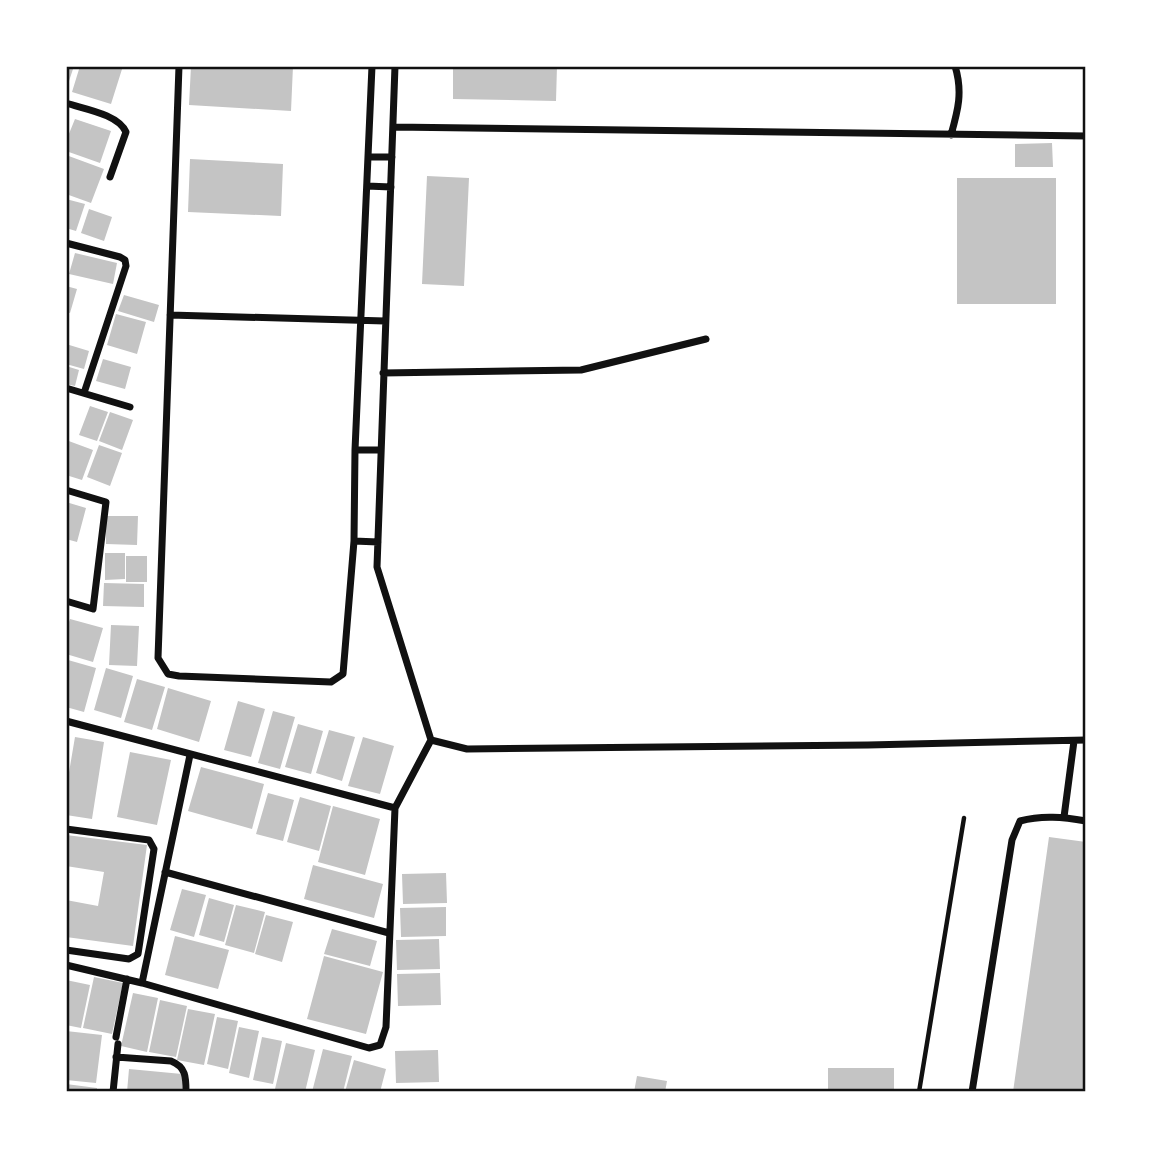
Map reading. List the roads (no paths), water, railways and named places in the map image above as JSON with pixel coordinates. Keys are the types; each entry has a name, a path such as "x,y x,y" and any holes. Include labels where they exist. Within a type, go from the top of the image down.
{"street":[{"path":"179,66 158,659 169,674 179,676 331,682 342,674 354,541 355,450 372,66"},
{"path":"66,965 142,983 369,1048 380,1045 384,1038 395,808 431,740 377,567 394,66"},
{"path":"951,135 958,111 960,84 955,66"},
{"path":"66,103 123,125 125,132 110,177"},
{"path":"393,127 1086,136"},
{"path":"368,157 392,157"},
{"path":"367,186 391,187"},
{"path":"66,243 120,257 125,260 126,266 84,393"},
{"path":"170,315 386,321"},
{"path":"383,373 580,369 705,339"},
{"path":"66,388 130,407"},
{"path":"355,450 380,450"},
{"path":"66,489 106,502 93,609 66,601"},
{"path":"354,541 378,542"},
{"path":"66,721 395,808"},
{"path":"431,740 467,749 1086,740"},
{"path":"1064,817 1074,741"},
{"path":"142,983 190,755"},
{"path":"972,1091 1012,840 1020,821 1033,817 1064,817 1086,821"},
{"path":"66,829 149,840 153,844 170,846"},
{"path":"66,950 129,959 138,954 153,844"},
{"path":"165,872 389,933"},
{"path":"113,1091 117,1040 127,979"},
{"path":"117,1057 171,1061 184,1070 187,1091"}],"lane":[{"path":"919,1091 964,818"}]}
